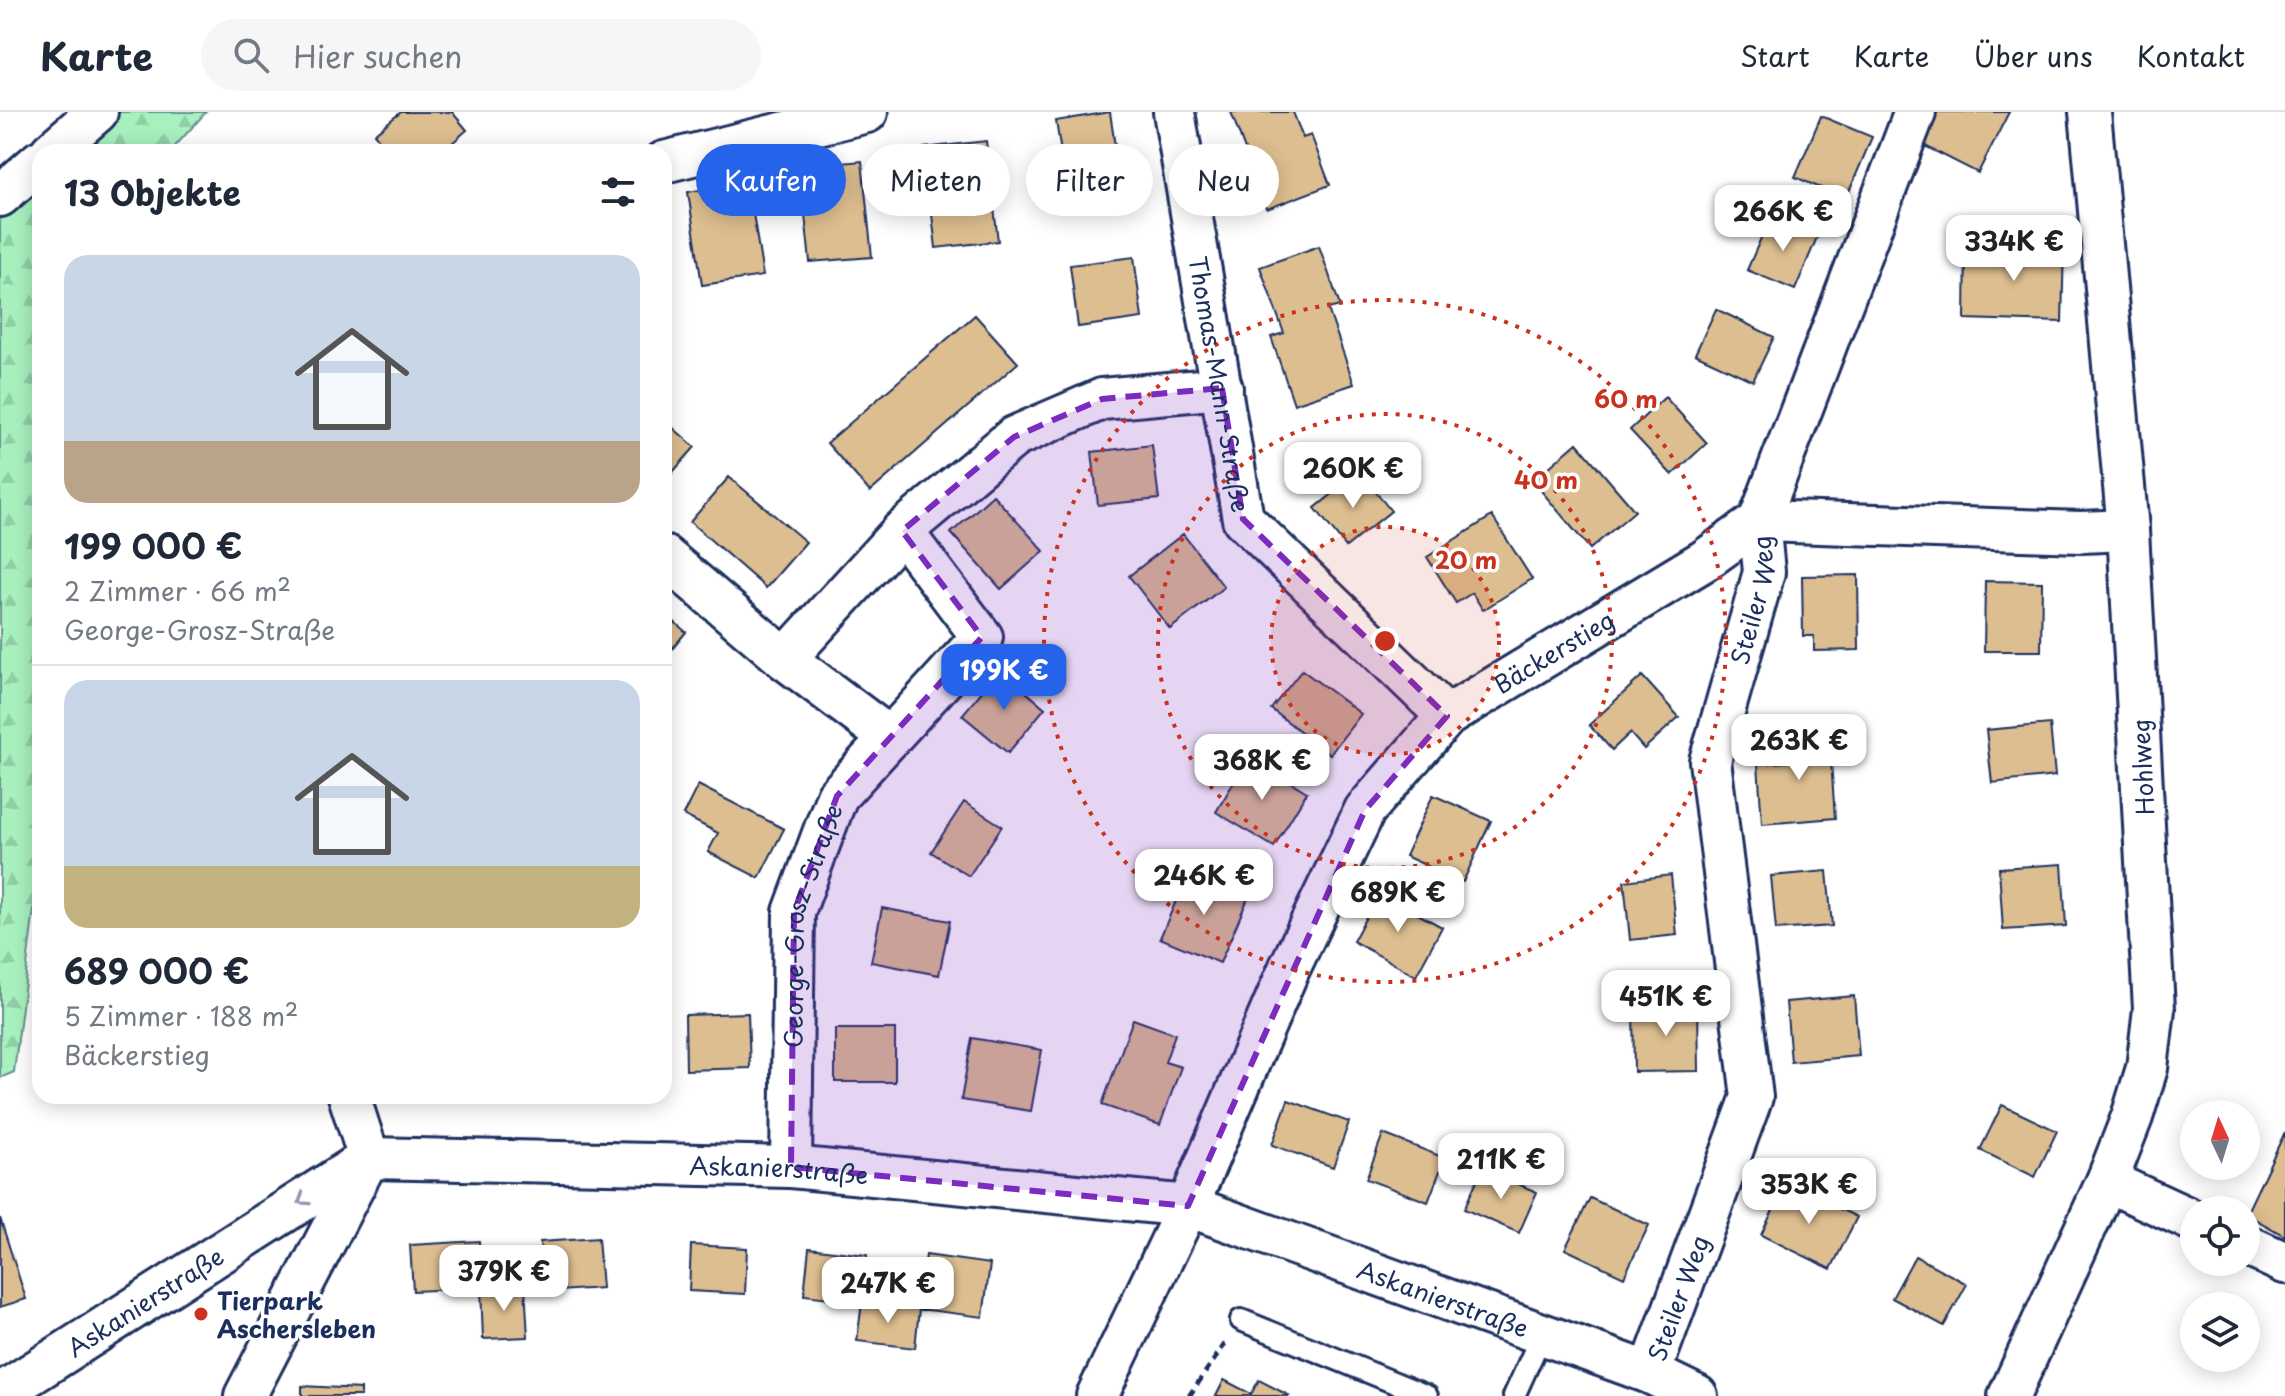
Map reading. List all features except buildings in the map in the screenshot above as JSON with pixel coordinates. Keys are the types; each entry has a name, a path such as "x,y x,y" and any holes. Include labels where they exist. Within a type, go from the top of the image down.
{"street":[{"path":"60,144 97,112"},
{"path":"672,160 867,112"},
{"name":"Thomas-Mann-Straße","path":"1174,112 1243,519 1447,716"},
{"path":"1915,112 1759,521 2081,532 2128,530"},
{"name":"Hohlweg","path":"2009,1396 2107,1181 2132,1117 2147,1068 2154,1009 2128,530 2090,112"},
{"path":"0,196 32,168"},
{"path":"785,659 902,531 1014,437 1102,399 1222,388"},
{"name":"Bäckerstieg","path":"1188,1206 1289,969 1365,810 1447,716 1705,560 1759,521"},
{"name":"Steiler Weg","path":"1650,1373 1752,1097 1710,761 1764,572 1759,521"},
{"name":"George-Grosz-Straße","path":"791,1167 794,912 837,796 982,637 902,531"},
{"path":"672,563 785,659 890,738"},
{"path":"245,1396 369,1158 352,1104"},
{"name":"Askanierstraße","path":"0,1394 369,1158 791,1167 1188,1206 1650,1373 1697,1396"},
{"path":"2107,1181 2180,1215"},
{"path":"1097,1396 1188,1206"},
{"path":"2260,1251 2285,1263"}],"lane":[{"path":"1241,1320 1427,1396"},
{"path":"1514,1396 1542,1334"},
{"path":"1495,1396 1506,1396"}],"path":[{"path":"1189,1396 1241,1320"}],"highlighted area":[{"path":"1222,388 1243,519 1447,716 1365,810 1188,1206 791,1167 794,912 837,796 982,637 902,531 1014,437 1102,399"}],"green space":[{"path":"97,112 206,112 177,144 60,144"},
{"path":"32,168 32,925 14,1072 0,1078 0,196"}],"place":[{"name":"Tierpark Aschersleben","path":"201,1314"}]}
